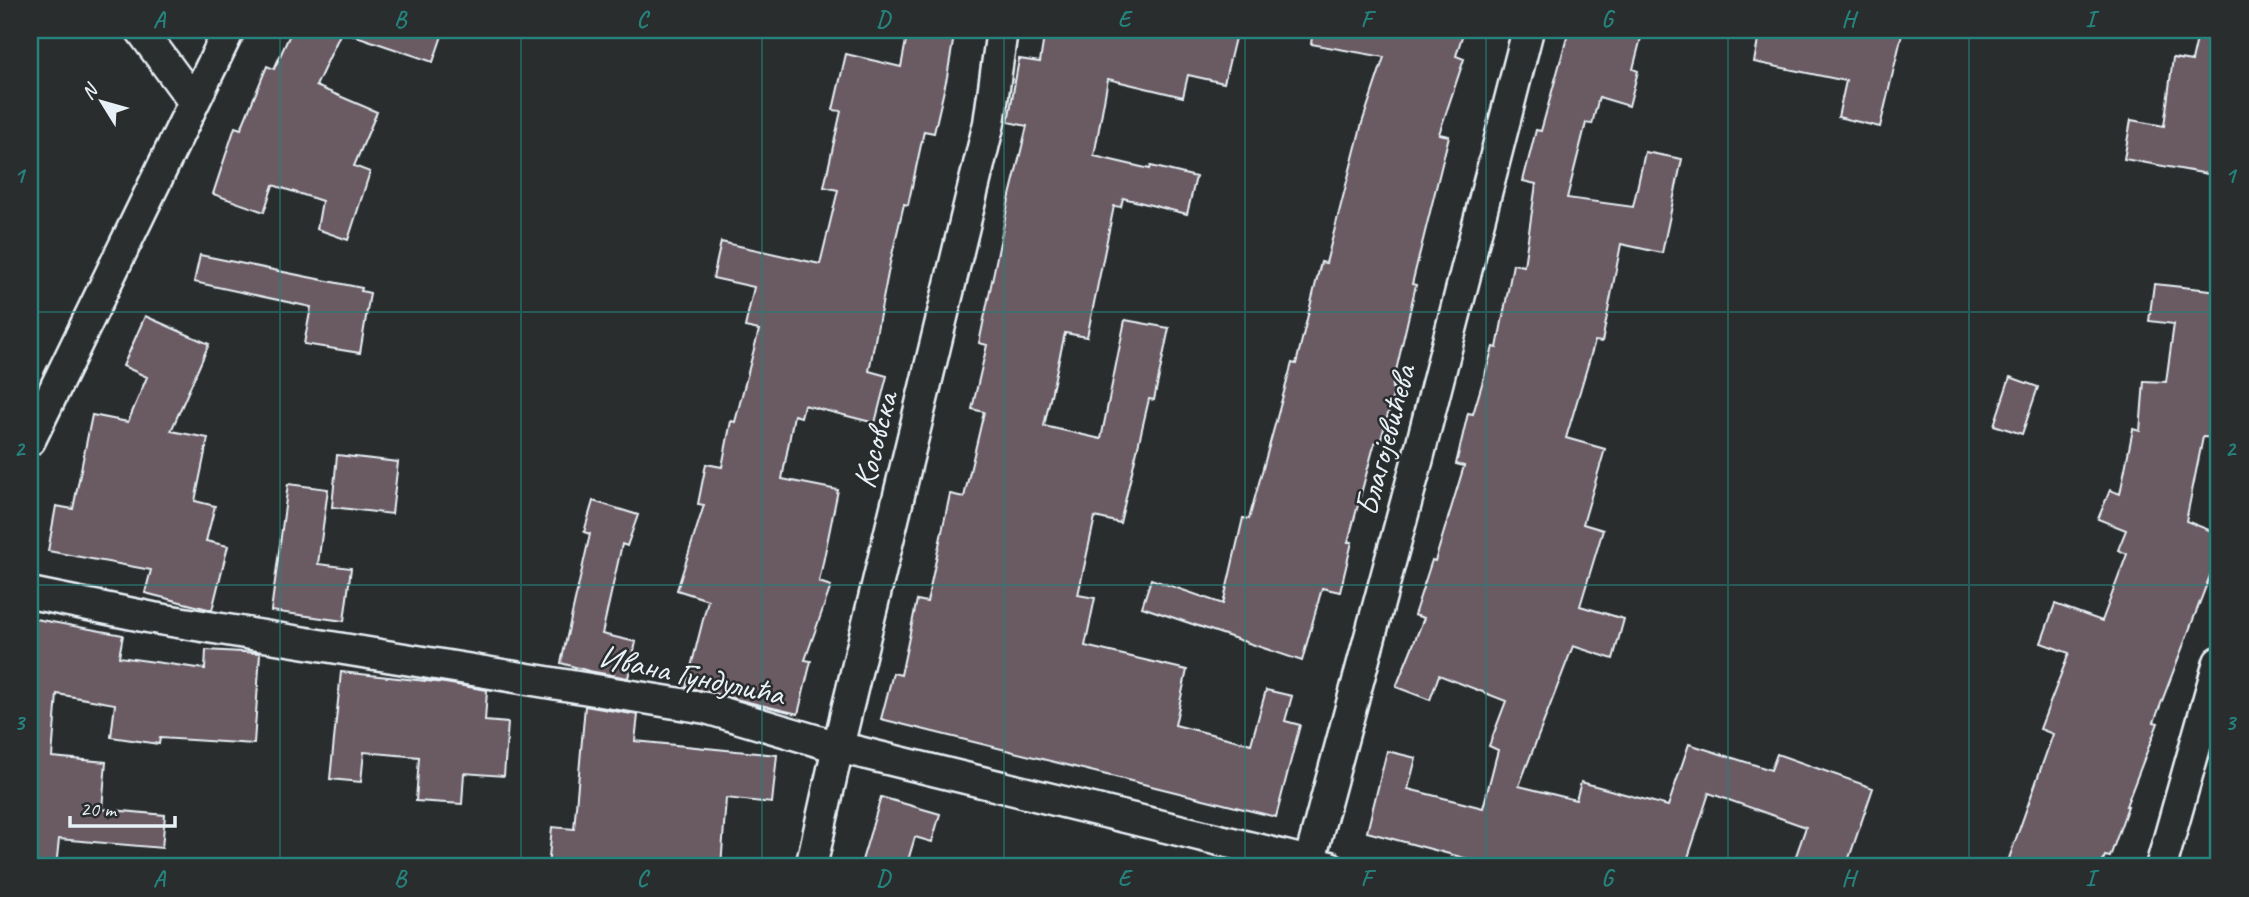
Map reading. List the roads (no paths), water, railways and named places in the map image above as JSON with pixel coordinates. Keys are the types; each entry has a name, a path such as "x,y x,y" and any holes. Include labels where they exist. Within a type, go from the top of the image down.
{"street":[{"path":"141,30 194,102"},
{"path":"30,440 229,30"},
{"name":"Косовска","path":"811,867 989,123 1002,30"},
{"name":"Благојевићева","path":"1316,866 1528,30"},
{"name":"Ивана Гундулића","path":"30,593 153,618 706,708 838,747 1316,866"},
{"path":"2161,867 2219,662"}]}
